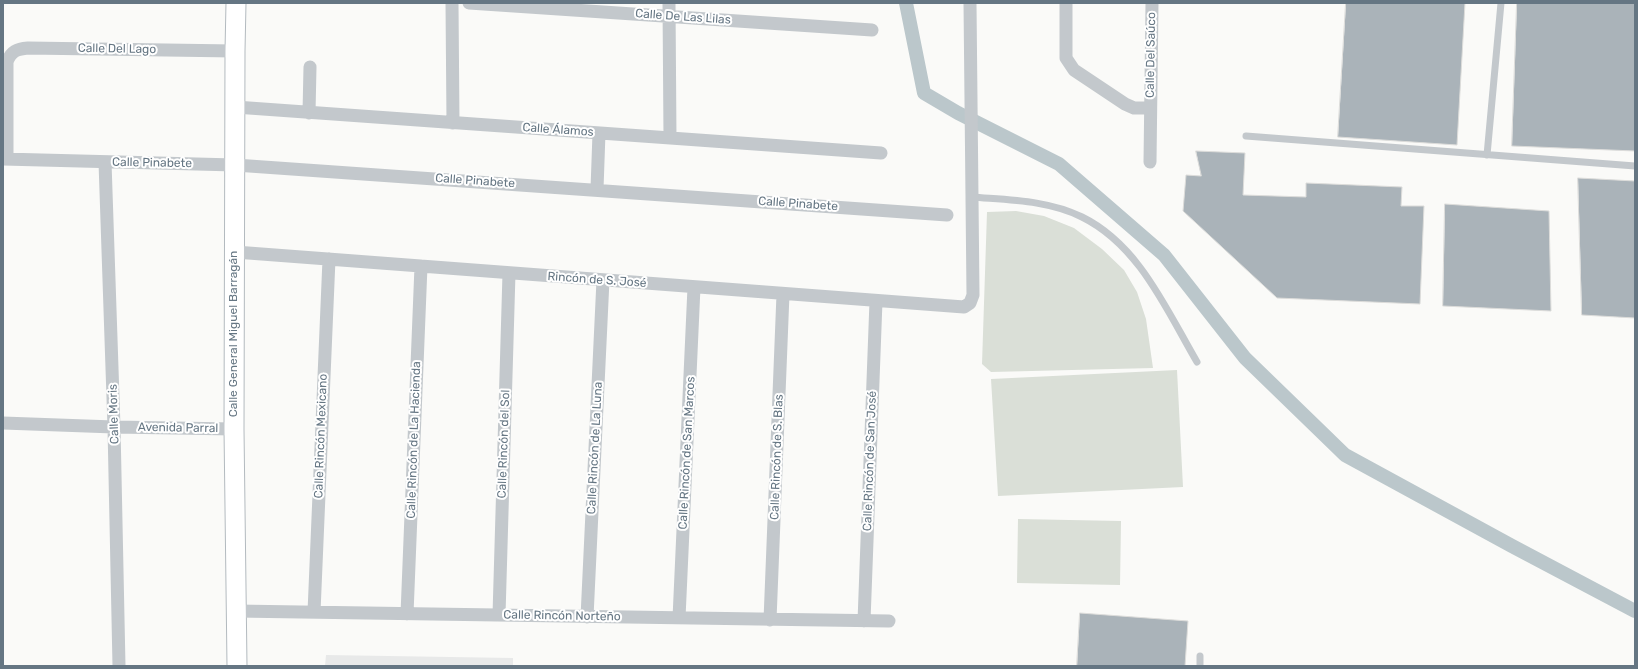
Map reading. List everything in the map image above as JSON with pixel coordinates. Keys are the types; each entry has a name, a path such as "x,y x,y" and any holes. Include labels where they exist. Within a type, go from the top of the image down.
{"main road":[{"name":"Calle General Miguel Barragán","path":"236,3 234,429 237,666"}],"street":[{"path":"452,3 453,124"},
{"name":"Calle De Las Lilas","path":"469,3 872,30"},
{"path":"669,3 670,138"},
{"path":"970,3 972,197"},
{"path":"1066,3 1066,58 1070,65 1074,70 1125,104 1134,108 1150,108"},
{"name":"Calle Del Saúco","path":"1150,162 1152,3"},
{"name":"Calle Del Lago","path":"5,159 7,62 9,55 17,49 235,50"},
{"path":"309,113 310,67"},
{"name":"Calle Álamos","path":"235,108 453,124 600,132 881,153"},
{"path":"597,189 600,132"},
{"name":"Calle Pinabete","path":"5,159 235,165 597,189 946,215"},
{"name":"Calle Moris","path":"104,162 114,427 119,666"},
{"name":"Rincón de S. José","path":"235,252 964,307 970,304 973,296 972,197"},
{"name":"Calle Rincón Mexicano","path":"314,612 329,259"},
{"name":"Calle Rincón de La Hacienda","path":"407,614 421,266"},
{"name":"Calle Rincón del Sol","path":"499,615 509,273"},
{"name":"Calle Rincón de La Luna","path":"587,617 603,280"},
{"name":"Calle Rincón de San Marcos","path":"679,618 694,287"},
{"name":"Calle Rincón de S. Blas","path":"770,620 783,294"},
{"name":"Calle Rincón de San José","path":"864,621 876,301"},
{"name":"Avenida Parral","path":"3,424 234,429"},
{"name":"Calle Rincón Norteño","path":"236,611 889,622"}],"lane":[{"path":"1487,155 1501,3"},
{"path":"1246,136 1635,166"},
{"path":"972,197 1024,201 1057,208 1081,216 1104,231 1125,248 1143,270 1197,362"},
{"path":"1200,656 1200,666"}],"shaded area":[{"path":"1016,211 1044,216 1074,228 1102,249 1124,270 1137,292 1146,319 1153,368 991,372 982,364 987,212"},
{"path":"1177,370 1183,487 998,496 991,379"},
{"path":"1018,519 1121,521 1120,585 1017,583"},
{"path":"326,655 513,658 513,666 325,666"}],"building":[{"path":"1346,3 1465,3 1457,145 1338,137"},
{"path":"1517,3 1635,3 1635,151 1512,146"},
{"path":"1196,151 1245,153 1243,195 1306,197 1306,183 1402,187 1401,206 1424,206 1420,304 1277,298 1183,211 1186,175 1201,176"},
{"path":"1578,178 1635,181 1635,318 1582,315"},
{"path":"1445,204 1549,211 1551,311 1443,306"},
{"path":"1080,613 1188,621 1185,666 1077,666"}],"waterway":[{"path":"906,3 924,93 958,113 1059,164 1164,255 1245,358 1345,455 1635,611"}]}
